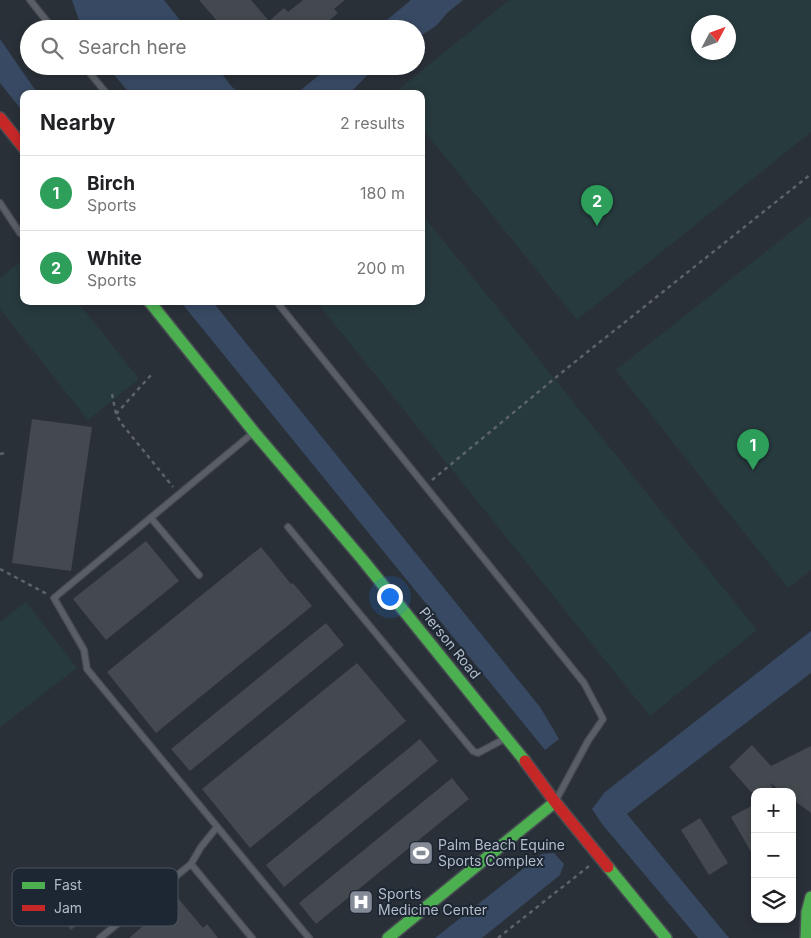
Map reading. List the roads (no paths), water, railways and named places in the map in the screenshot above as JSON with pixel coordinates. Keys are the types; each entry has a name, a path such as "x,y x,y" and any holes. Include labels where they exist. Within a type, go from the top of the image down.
{"street":[{"path":"0,118 20,143"},
{"name":"Pierson Road","path":"151,305 254,432 362,559 666,938"},
{"path":"388,938 555,802"},
{"path":"806,938 807,912 811,897"}],"lane":[{"path":"30,0 46,20"},
{"path":"91,75 104,90"},
{"path":"0,203 20,233"},
{"path":"279,305 584,683 603,719 588,741 555,802"},
{"path":"254,432 54,598 84,650 87,670 309,938"},
{"path":"151,518 199,575"},
{"path":"288,527 473,751 478,754 507,738"},
{"path":"178,875 191,864 201,847 217,827"},
{"path":"191,864 252,938"},
{"path":"100,938 115,926"}],"water":[{"path":"72,0 164,0 180,20 79,20"},
{"path":"411,0 463,0 447,13 437,25 425,33 425,20 387,20"},
{"path":"0,39 20,68 20,75 25,75 35,90 20,90 20,108 0,83"},
{"path":"114,75 223,75 236,90 127,90"},
{"path":"319,75 367,75 353,90 301,90"},
{"path":"183,305 215,305 540,707 559,739 545,750"},
{"path":"811,631 811,673 627,814 729,938 698,938 602,824 592,809 605,792"},
{"path":"554,853 564,864 560,875 482,938 435,938 542,854"}],"place":[{"name":"White","path":"597,226"},
{"name":"Birch","path":"753,470"},
{"name":"Palm Beach Equine Sports Complex","path":"421,853"},
{"name":"Sports Medicine Center","path":"361,902"}]}
